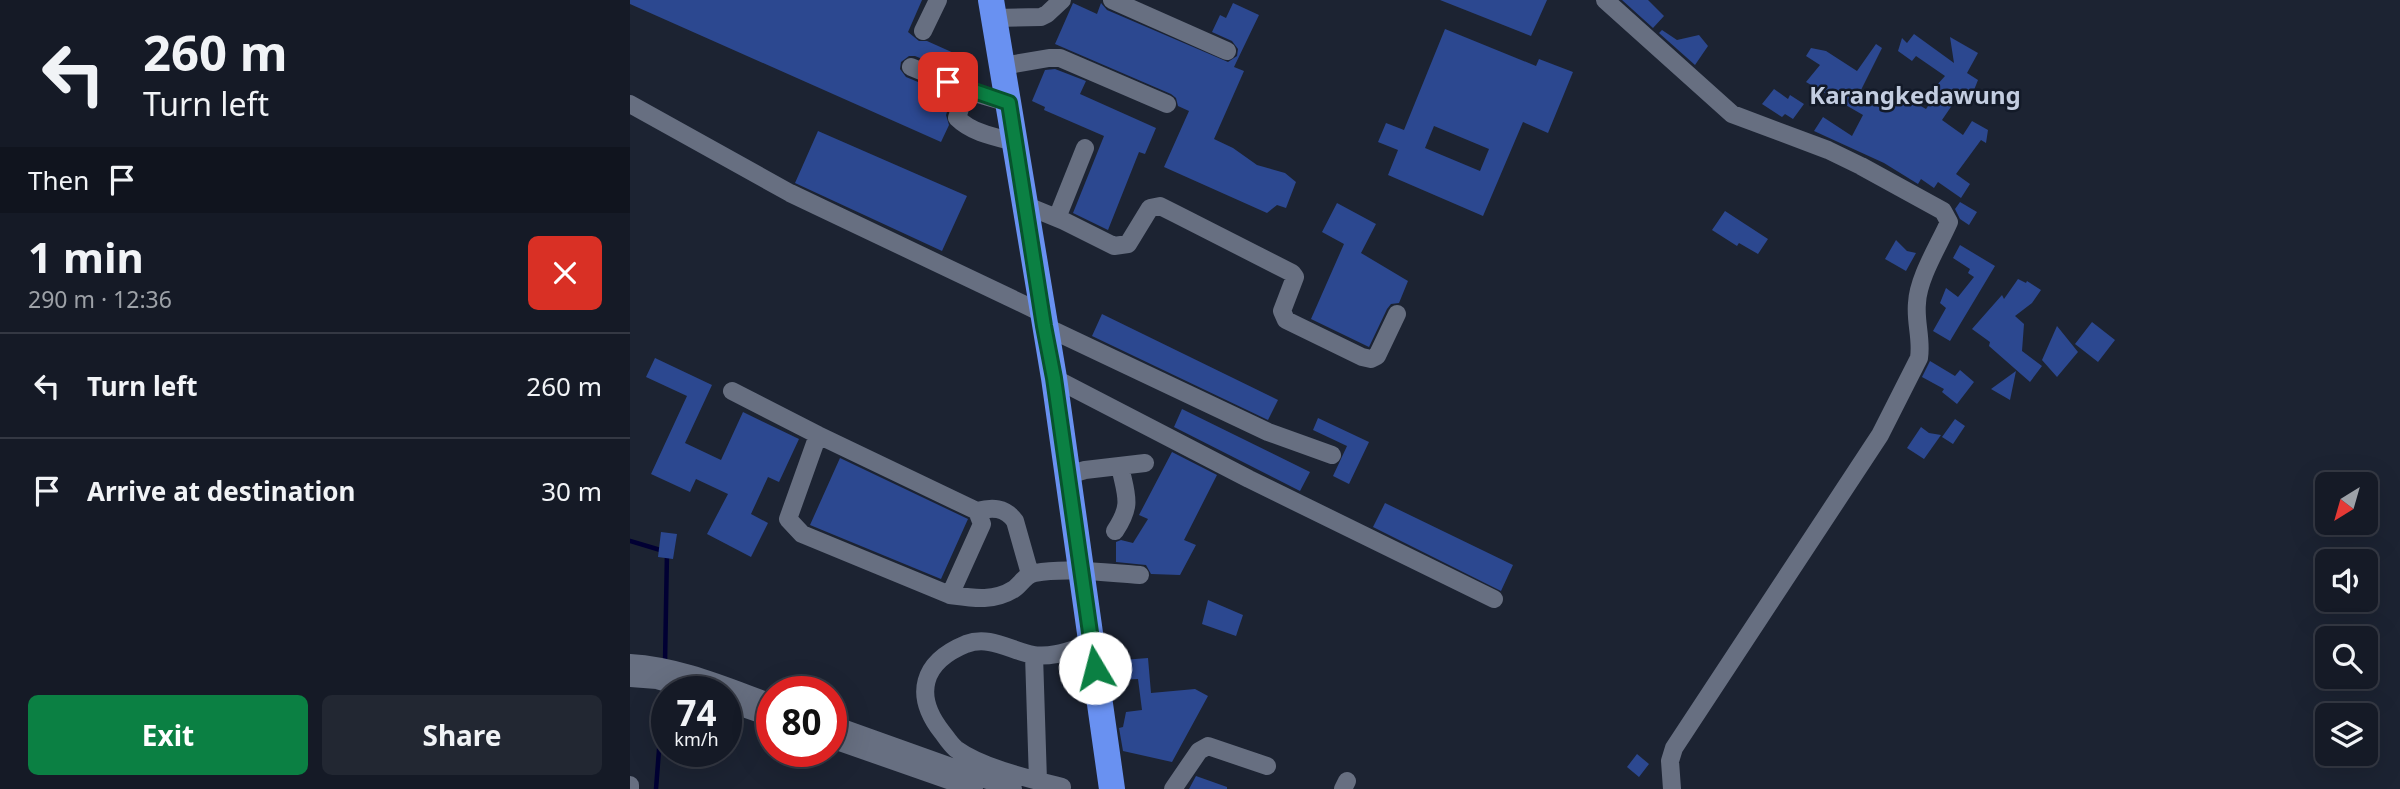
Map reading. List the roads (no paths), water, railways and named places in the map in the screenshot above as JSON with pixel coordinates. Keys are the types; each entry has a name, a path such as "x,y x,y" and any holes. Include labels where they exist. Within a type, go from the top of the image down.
{"highway":[{"path":"993,9 1054,378 1112,789"}],"street":[{"path":"923,31 938,0"},
{"path":"993,9 1041,17 1062,0"},
{"path":"1112,0 1227,51"},
{"path":"1605,0 1732,114 1828,150 1861,166 1943,211 1949,222 1920,288 1917,301 1921,346 1919,358 1880,435 1674,748 1670,761 1672,789"},
{"path":"1003,66 1060,58 1167,104"},
{"path":"911,67 1009,103"},
{"path":"966,89 957,118 971,128 1015,142"},
{"path":"630,104 790,193 1043,320 1268,432 1332,455"},
{"path":"1058,218 1085,148"},
{"path":"1025,205 1114,246 1128,244 1150,208 1160,206 1292,273 1295,277 1282,311 1286,320 1362,358 1371,359 1377,356 1397,314"},
{"path":"1054,378 1249,480 1494,599"},
{"path":"732,391 976,511 1002,509 1012,515 1030,574"},
{"path":"818,435 788,519 802,534 950,595 978,599 1001,596 1016,588 1030,574 1067,571 1140,575"},
{"path":"1068,475 1145,463"},
{"path":"1115,531 1125,516 1128,505 1120,466"},
{"path":"950,595 982,524 976,511"},
{"path":"1062,787 978,761 954,748 935,723 924,700 924,682 932,667 950,652 970,643 996,642 1034,655 1055,655 1092,644"},
{"path":"1034,655 1038,781"},
{"path":"630,663 672,676"},
{"path":"630,678 658,672"},
{"path":"847,730 1013,789"},
{"path":"847,745 974,789"},
{"path":"1173,789 1199,751 1208,746 1267,765"}],"waterway":[{"path":"630,541 667,552 665,663"},
{"path":"656,789 658,767"}],"district":[{"name":"Karangkedawung","path":"1915,96"}]}
